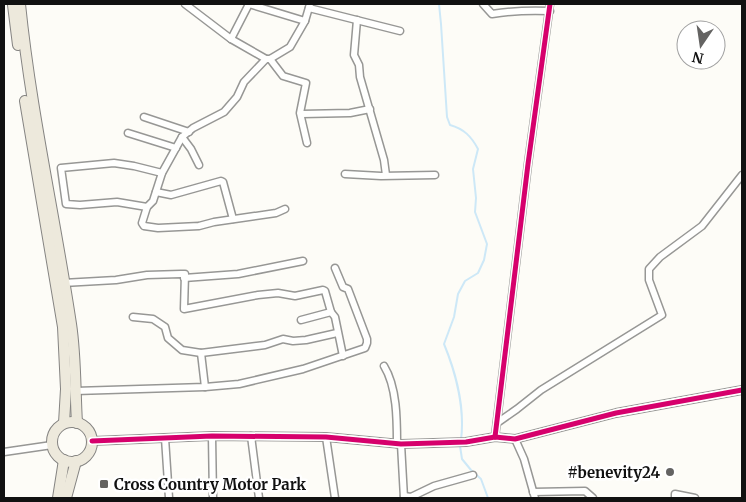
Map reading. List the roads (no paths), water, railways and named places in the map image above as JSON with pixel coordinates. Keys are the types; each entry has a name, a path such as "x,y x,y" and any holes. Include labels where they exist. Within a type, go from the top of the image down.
{"main road":[{"path":"13,4 30,130 63,327 66,389 64,423"},
{"path":"20,4 31,96 71,324 75,364 77,423"},
{"path":"64,423 77,423 84,426 90,433 92,441 90,450 84,457 76,461 64,460 56,454 52,445 54,432 64,423"},
{"path":"58,498 64,460"},
{"path":"66,498 76,461"}],"street":[{"path":"185,4 231,39 268,59 283,76 306,83 300,113 302,114 306,143"},
{"path":"231,39 249,4 305,21"},
{"path":"483,4 492,14 550,7 528,164 495,437"},
{"path":"285,209 276,213 199,226 150,227 144,226 142,223 147,206 151,204 162,173 182,138 188,132 224,112 237,97 244,82 268,59 290,47 305,21 310,6 400,31"},
{"path":"357,20 354,55 359,65 360,77 384,160 386,175"},
{"path":"302,114 350,113 370,109"},
{"path":"144,117 188,132"},
{"path":"128,134 176,148"},
{"path":"182,138 191,149 199,165"},
{"path":"147,206 117,202 80,205 66,204 61,168 114,163 162,173"},
{"path":"346,174 381,176 435,175"},
{"path":"497,423 517,410 541,390 662,315 649,280 649,270 660,257 702,226 742,175"},
{"path":"156,192 171,195 220,181 223,182 233,219"},
{"path":"184,278 238,274 303,261"},
{"path":"75,391 205,387 239,384 303,369 365,348 367,346 367,339 348,289 343,287 335,268"},
{"path":"63,284 116,280 147,275 184,274 184,308 258,295 278,293 295,296 323,290 325,291 331,312 335,317 343,356"},
{"path":"301,320 331,312"},
{"path":"133,317 152,319 165,327 168,338 182,350 201,353 265,345 283,339 292,341 306,340 337,333"},
{"path":"201,353 205,387"},
{"path":"384,366 396,408 404,497 411,497 434,486 473,475"},
{"path":"92,441 212,436 326,436 399,444 466,442 495,437 515,439 616,413 742,390"},
{"path":"212,436 213,498"},
{"path":"251,436 258,498"},
{"path":"326,436 335,498"},
{"path":"165,438 169,498"},
{"path":"515,439 524,459 534,495 585,491 593,498"},
{"path":"4,452 52,445"},
{"path":"675,498 676,494 695,498"}],"waterway":[{"path":"439,4 447,117 450,125 467,134 478,149 473,169 476,198 475,212 487,244 484,260 478,273 465,281 458,294 454,317 444,344 459,391 462,416 461,440"},
{"path":"460,446 462,459 481,479 488,498"}],"place":[{"name":"#benevity24","path":"670,472"},
{"name":"Cross Country Motor Park","path":"104,484"}]}
